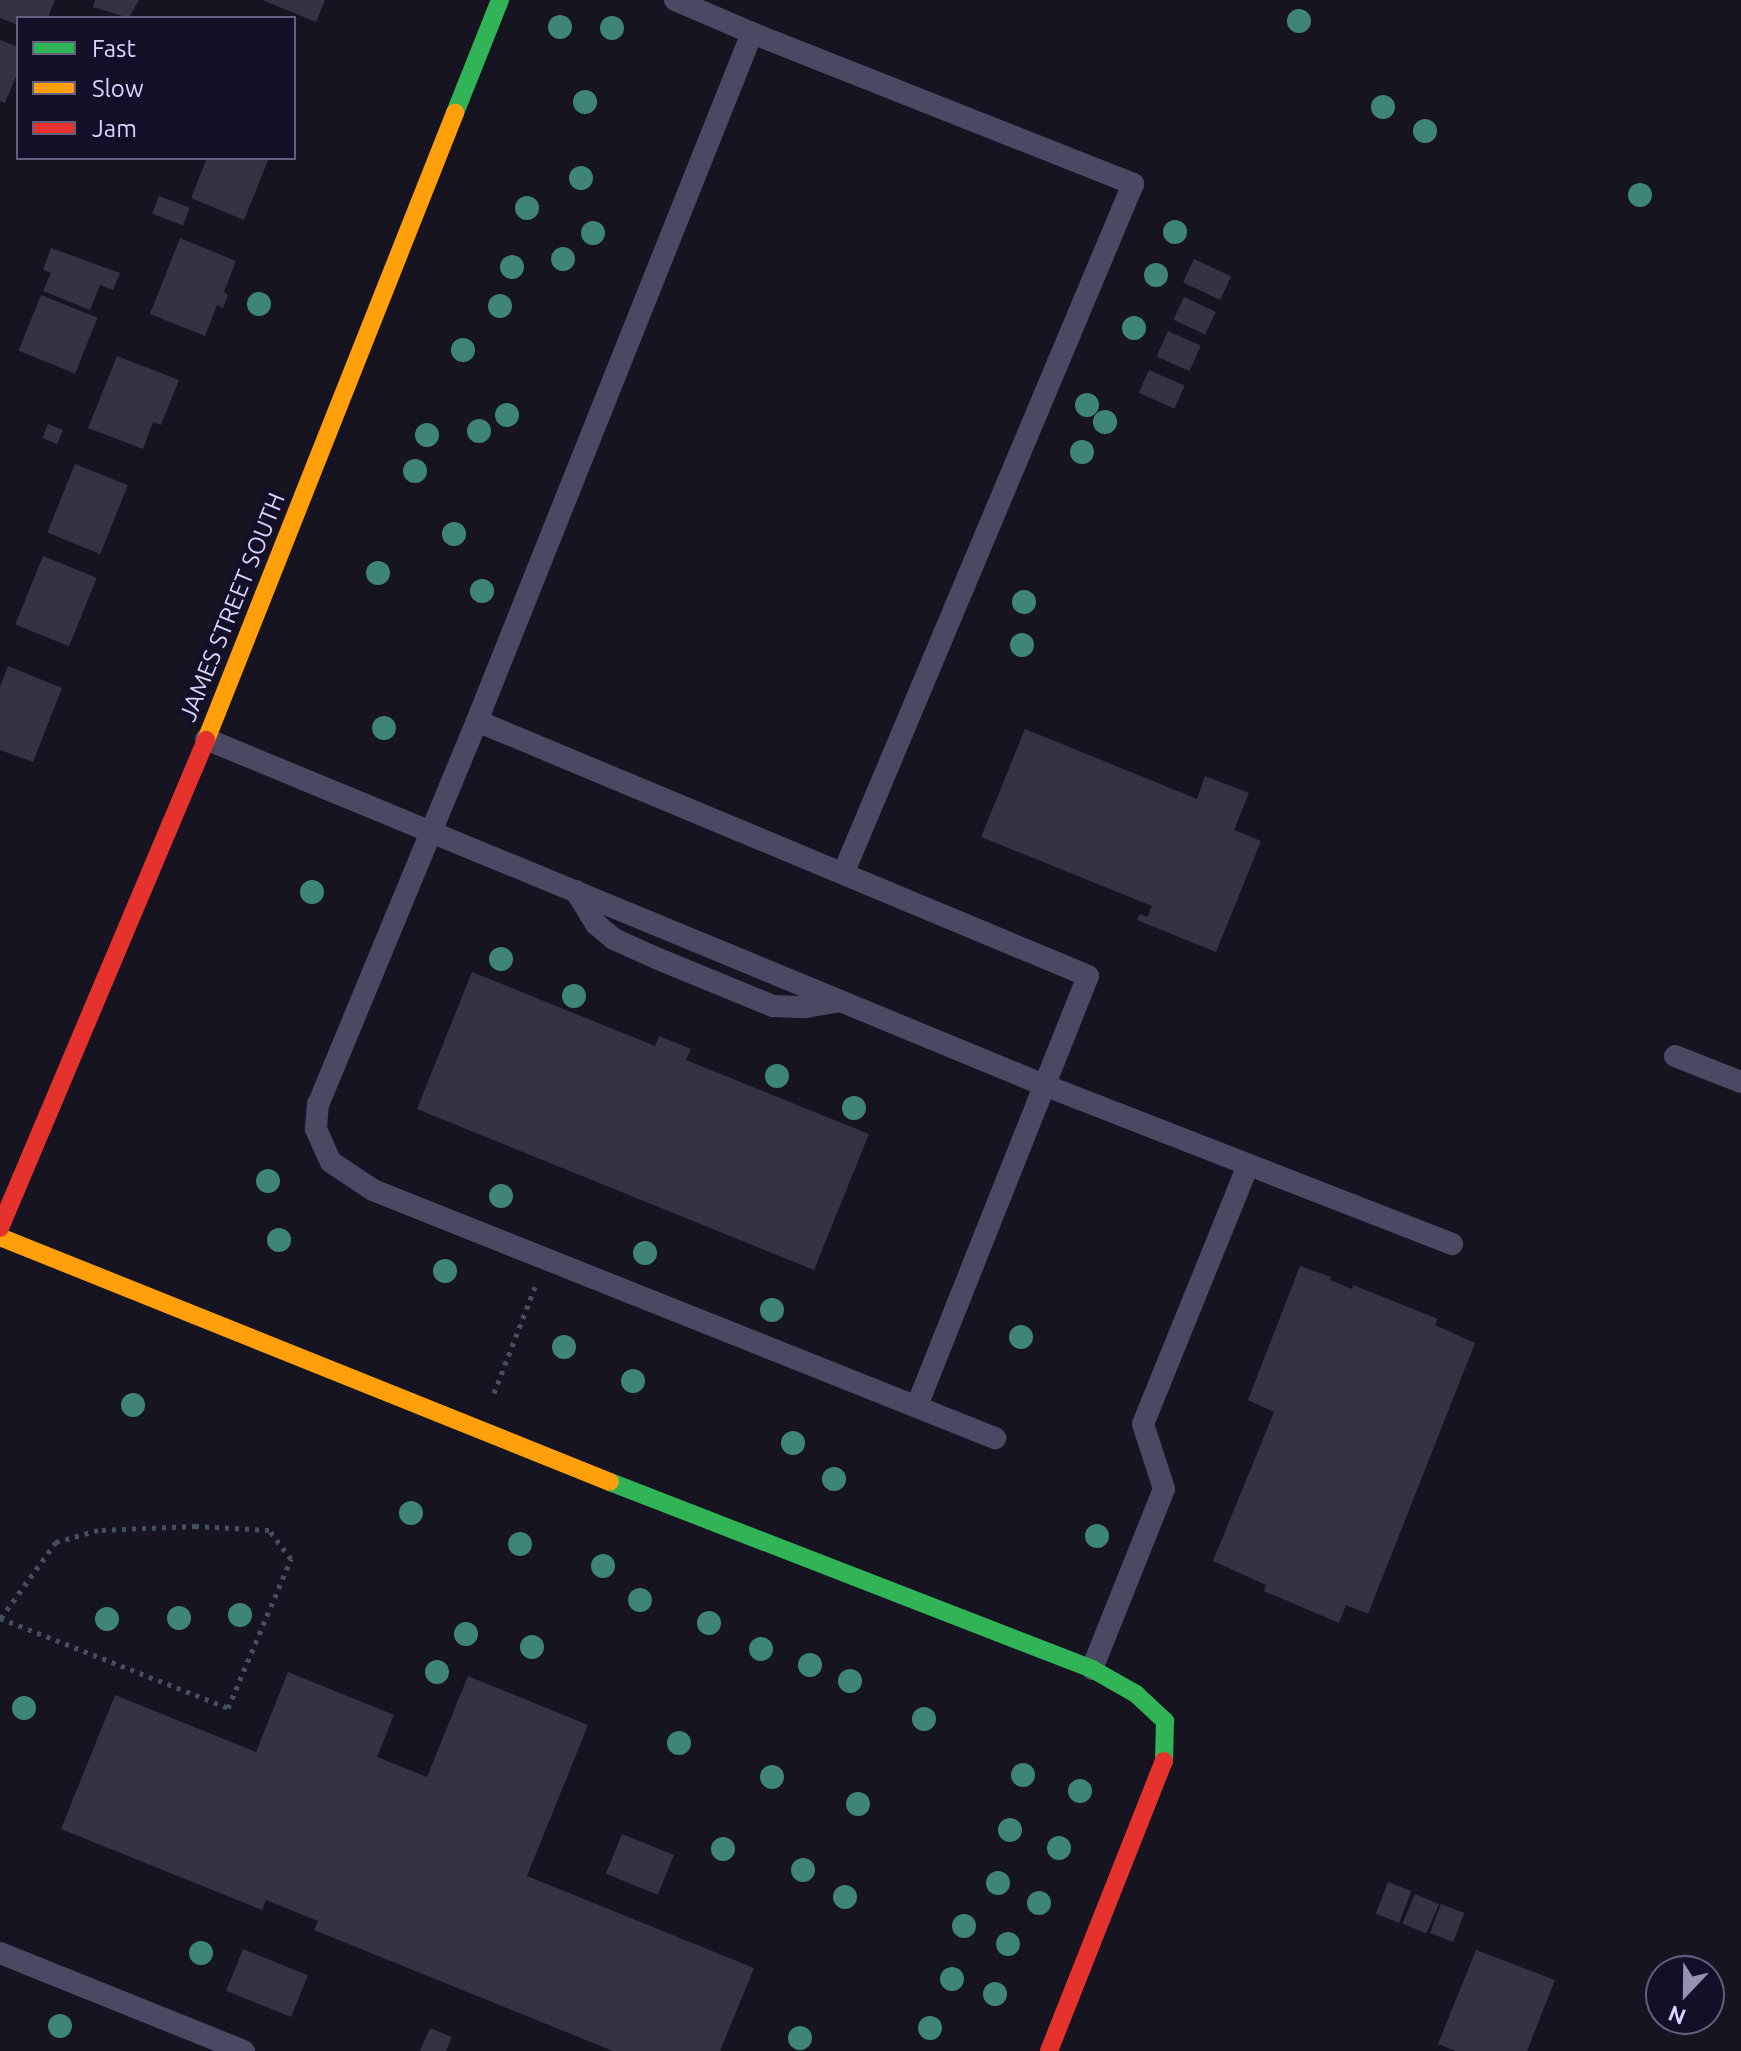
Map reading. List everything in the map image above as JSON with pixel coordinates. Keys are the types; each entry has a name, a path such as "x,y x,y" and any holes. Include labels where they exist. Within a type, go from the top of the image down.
{"street":[{"name":"JAMES STREET SOUTH","path":"0,1228 206,739 500,0"},
{"path":"0,1237 479,1431 1092,1669 1136,1694 1165,1721 1164,1763 1049,2051"}],"lane":[{"path":"675,0 1133,184 843,874"},
{"path":"752,33 477,721 318,1104 316,1129 331,1162 345,1175 373,1190 995,1438"},
{"path":"477,721 1088,976 917,1406"},
{"path":"206,739 1044,1085 1452,1244"},
{"path":"576,891 596,924 614,939 656,958 773,1006 806,1007 840,1001"},
{"path":"1675,1056 1741,1082"},
{"path":"1092,1669 1164,1489 1143,1424 1248,1165"},
{"path":"0,1953 244,2051"}],"path":[{"path":"479,1431 546,1259"},
{"path":"196,1526 269,1530 291,1559 228,1708 1,1618 56,1542 98,1530 196,1526"}],"building":[{"path":"0,0 55,0 49,16 16,16 16,24 0,18"},
{"path":"95,0 139,0 130,16 93,7"},
{"path":"262,0 325,0 316,22"},
{"path":"0,40 16,46 16,77 5,103 0,101"},
{"path":"206,160 268,160 244,220 191,198"},
{"path":"159,196 190,208 183,226 152,214"},
{"path":"180,238 236,261 224,292 228,295 223,308 217,305 205,336 150,314"},
{"path":"51,248 120,273 113,290 100,285 90,310 43,291 51,273 43,270"},
{"path":"1194,259 1231,276 1220,300 1183,283"},
{"path":"41,295 98,318 75,373 19,351"},
{"path":"1184,297 1216,312 1205,334 1173,320"},
{"path":"1168,331 1201,346 1189,371 1157,357"},
{"path":"117,356 179,380 161,425 153,422 143,449 88,428"},
{"path":"1149,370 1185,386 1174,409 1139,393"},
{"path":"48,424 63,430 57,444 42,438"},
{"path":"75,464 128,485 100,554 47,533"},
{"path":"43,556 97,578 69,646 15,625"},
{"path":"8,666 62,688 33,762 0,750 0,687"},
{"path":"1025,729 1197,799 1205,776 1249,793 1234,830 1261,841 1216,952 1137,920 1140,914 1147,917 1152,906 981,837"},
{"path":"472,972 655,1046 659,1036 691,1049 686,1060 869,1134 814,1270 417,1109"},
{"path":"1300,1266 1331,1277 1330,1280 1352,1289 1353,1285 1438,1319 1435,1325 1475,1343 1368,1614 1346,1605 1339,1623 1264,1591 1266,1585 1213,1561 1274,1412 1248,1400"},
{"path":"288,1672 394,1715 377,1757 427,1777 468,1676 588,1725 527,1876 754,1968 720,2051 613,2051 314,1930 318,1921 266,1900 262,1910 61,1829 115,1695 256,1752"},
{"path":"622,1834 674,1855 658,1895 606,1874"},
{"path":"1388,1882 1411,1891 1399,1923 1376,1914"},
{"path":"1415,1894 1439,1904 1426,1934 1402,1923"},
{"path":"1441,1904 1464,1913 1453,1942 1430,1933"},
{"path":"243,1949 308,1975 291,2017 226,1991"},
{"path":"1476,1950 1555,1980 1527,2051 1456,2051 1438,2044"},
{"path":"430,2028 452,2037 446,2051 420,2051"}],"traffic: fast":[{"path":"455,113 500,0"},
{"path":"610,1482 1092,1669 1136,1694 1165,1721 1164,1761"}],"traffic: slow":[{"path":"206,740 455,113"},
{"path":"0,1237 610,1482"}],"traffic: jam":[{"path":"0,1228 206,740"},
{"path":"1049,2051 1164,1761"}]}
